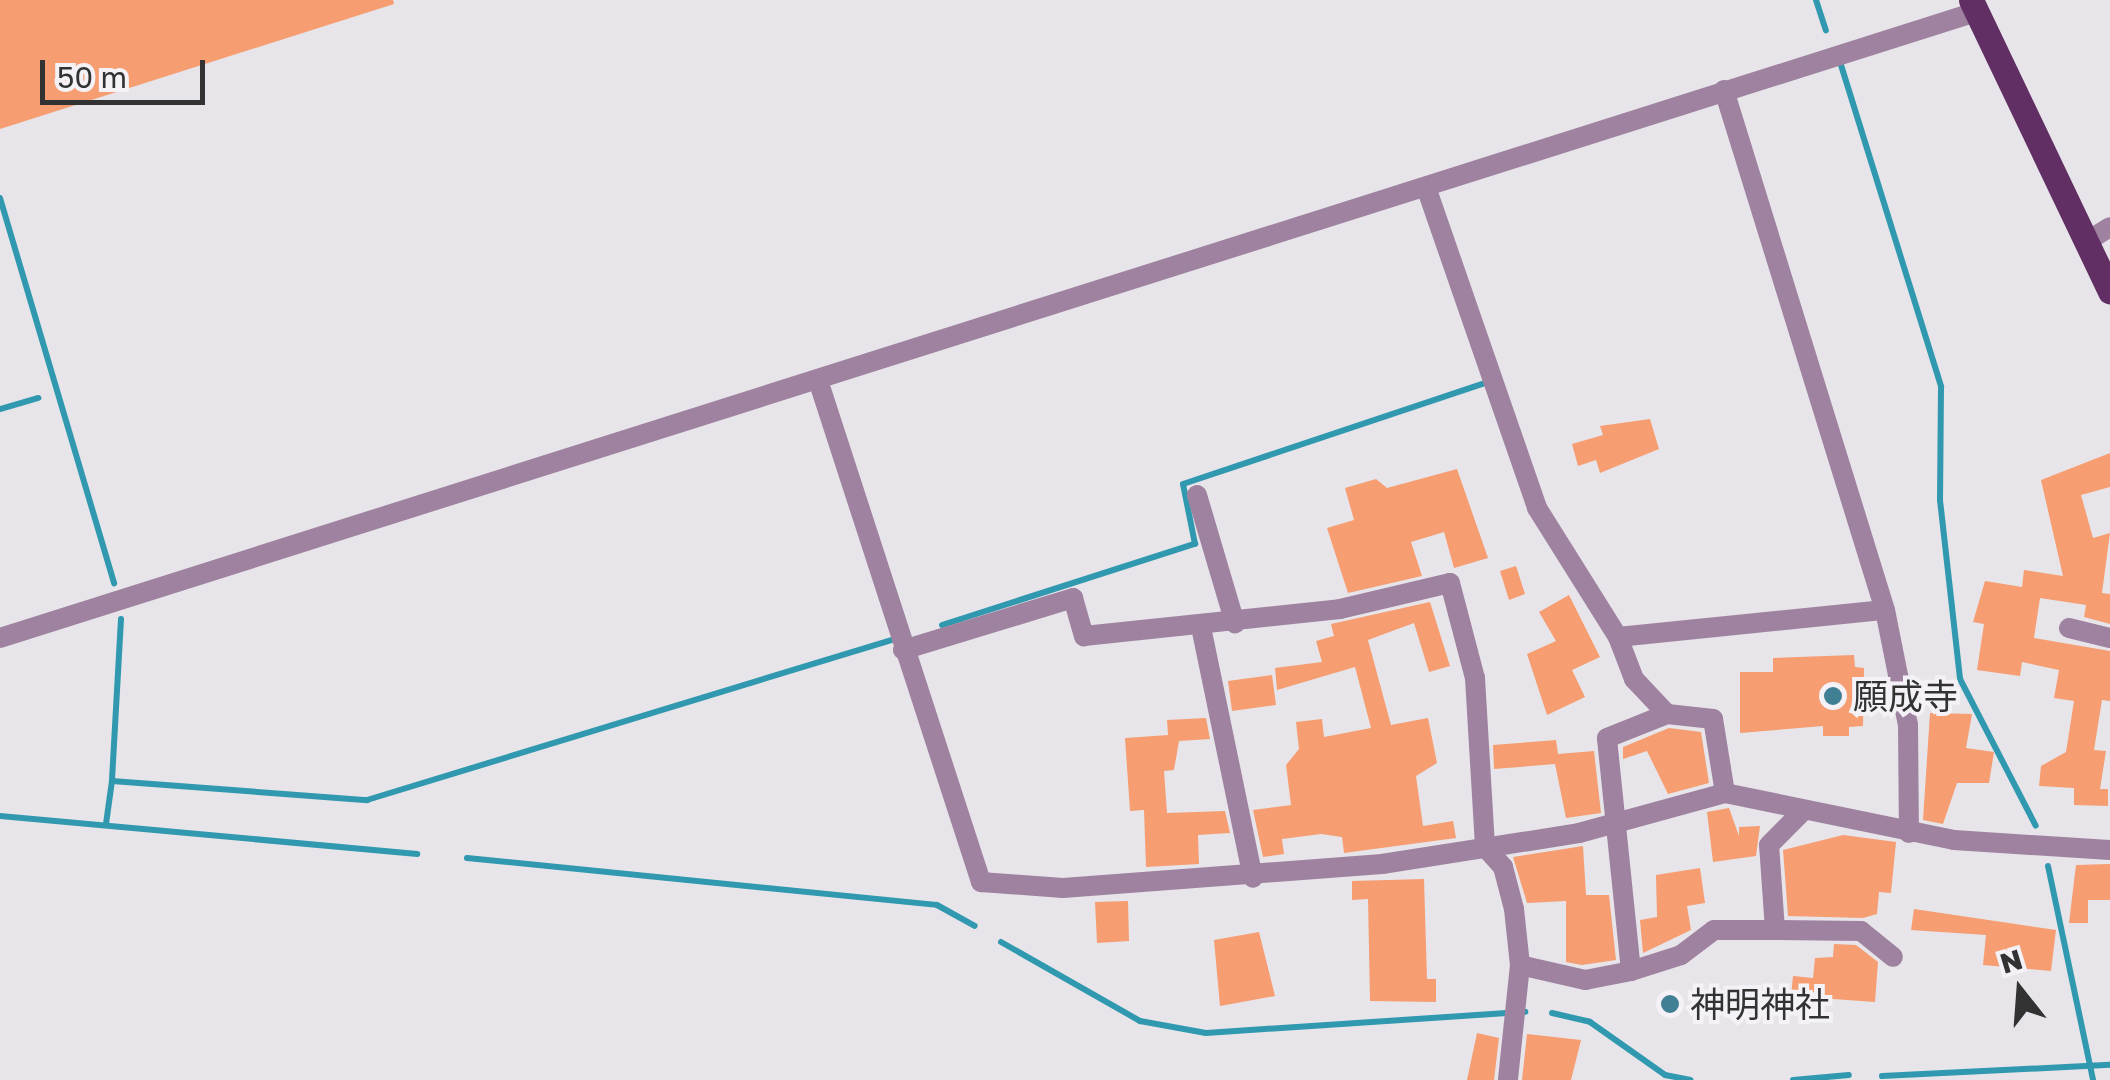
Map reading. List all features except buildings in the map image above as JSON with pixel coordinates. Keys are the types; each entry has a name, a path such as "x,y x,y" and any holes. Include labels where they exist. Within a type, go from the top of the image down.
{"main road":[{"path":"1973,6 2110,292"}],"street":[{"path":"0,638 1426,187 1973,6"},
{"path":"1724,90 1885,610 1908,725 1909,833"},
{"path":"1426,187 1537,508 1618,637 1634,679 1667,714"},
{"path":"2086,242 2110,227"},
{"path":"818,380 903,650 982,882 1252,878 1485,847 1619,822 1725,793 1800,814 1909,833 2038,851 2110,850"},
{"path":"1197,495 1235,622"},
{"path":"903,650 1072,598 1084,636 1201,627 1450,583 1475,678 1485,847 1502,867 1520,965 1508,1080"},
{"path":"1618,637 1885,610"},
{"path":"1201,627 1252,878"},
{"path":"2070,628 2110,638"},
{"path":"1631,971 1619,822 1607,738 1667,714 1713,720 1725,793"},
{"path":"1775,930 1769,845 1800,814"},
{"path":"1520,965 1586,980 1681,955 1714,930 1860,930 1893,957"}],"waterway":[{"path":"1816,0 1826,30"},
{"path":"1841,65 1941,387 1940,500 1960,679 2036,826"},
{"path":"0,198 114,584"},
{"path":"942,625 1195,544 1183,484 1488,382"},
{"path":"0,409 38,398"},
{"path":"121,619 112,781 367,800 898,638"},
{"path":"106,824 112,781"},
{"path":"0,816 417,854"},
{"path":"467,858 937,905 975,926"},
{"path":"2048,866 2093,1080"},
{"path":"1001,942 1140,1021 1206,1033 1525,1012"},
{"path":"1552,1013 1590,1022 1665,1075 1691,1080"},
{"path":"1882,1076 2110,1065"},
{"path":"1793,1080 1849,1075"}],"place":[{"name":"願成寺","path":"1833,696"},
{"name":"神明神社","path":"1670,1004"}]}
